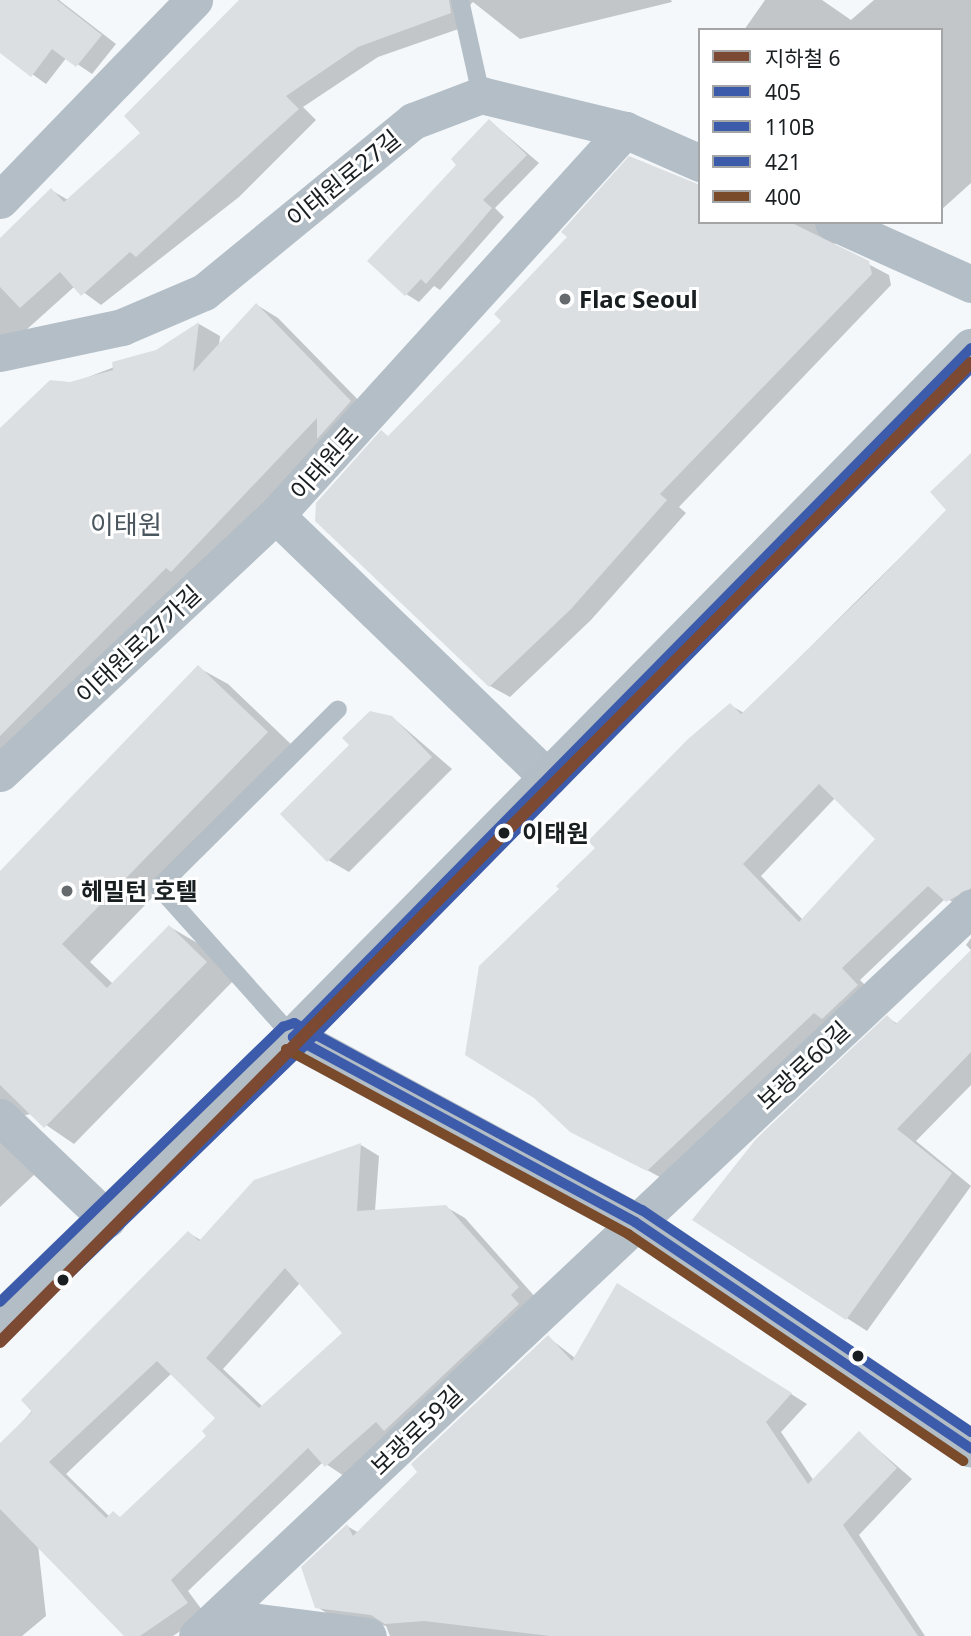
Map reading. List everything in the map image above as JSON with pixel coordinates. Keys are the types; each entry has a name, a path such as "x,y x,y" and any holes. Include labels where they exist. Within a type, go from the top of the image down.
{"main road":[{"path":"0,1321 293,1037 971,348"},
{"path":"293,1037 635,1222 971,1449"}],"street":[{"path":"0,200 194,0"},
{"path":"481,95 625,130 698,162"},
{"name":"이태원로27길","path":"0,353 122,327 204,292 413,121 481,95"},
{"name":"이태원로","path":"548,778 276,515 625,130"},
{"path":"836,224 971,284"},
{"name":"이태원로27가길","path":"0,773 276,515"},
{"name":"보광로60길","path":"635,1222 971,908"},
{"path":"0,1117 107,1219"},
{"name":"보광로59길","path":"208,1627 635,1222"},
{"path":"208,1627 368,1636"}],"lane":[{"path":"460,0 481,95"},
{"path":"293,1037 159,887 338,709"}],"building":[{"path":"0,0 57,0 102,35 76,67 52,49 31,77 0,53"},
{"path":"239,0 449,0 451,13 358,47 286,96 299,109 136,257 130,252 81,296 60,272 20,308 0,287 0,238 51,188 64,202 140,133 124,116"},
{"path":"489,119 527,155 483,200 492,208 464,241 426,284 421,279 405,296 367,261 456,165 451,159"},
{"path":"629,156 698,184 698,224 794,224 869,261 872,274 660,494 667,500 571,609 489,687 315,521 316,503 381,430 388,436 501,321 494,314 567,237 561,232"},
{"path":"256,303 351,401 317,439 317,418 171,572 166,568 0,736 0,428 50,380 70,382 113,370 112,362 156,350 199,322 193,372"},
{"path":"971,453 971,888 946,902 928,886 842,968 858,985 822,1019 814,1013 647,1171 570,1132 534,1098 465,1055 479,966 559,889 556,886 595,848 588,841 688,739 730,703 741,714 866,593 946,510 930,492","holes":["819,784 875,839 799,922 743,864"]},
{"name":"헤밀턴 호텔","path":"198,665 268,732 62,944 107,988 169,925 207,962 44,1128 0,1085 0,871"},
{"path":"370,711 392,716 432,757 327,862 280,814 349,745 342,738"},
{"path":"971,950 971,1052 897,1129 952,1173 846,1320 692,1220 756,1139 887,1015 896,1024"},
{"path":"361,1143 357,1211 446,1205 519,1287 511,1295 519,1304 384,1431 376,1422 325,1467 308,1448 171,1580 188,1603 140,1636 124,1636 0,1509 0,1443 32,1412 21,1400 188,1231 199,1241 254,1180","holes":["285,1268 342,1333 259,1408 206,1358","157,1361 215,1418 202,1431 206,1436 120,1517 113,1511 106,1518 49,1462"]},
{"path":"617,1283 792,1393 766,1422 808,1484 859,1431 897,1468 843,1525 918,1636 550,1636 424,1621 385,1624 371,1615 315,1608 301,1567 347,1524 353,1536 417,1472 411,1464 548,1335 572,1361"}],"metro line":[{"name":"6","path":"0,1342 971,363"}],"transit line":[{"name":"405","path":"971,348 293,1037 635,1222 971,1449"},
{"name":"110B","path":"10,1331 303,1047 971,368"},
{"name":"421","path":"0,1302 283,1027 294,1023 642,1210 971,1432"},
{"name":"400","path":"286,1049 628,1234 963,1461"}],"place":[{"name":"Flac Seoul","path":"565,299"},
{"name":"이태원","path":"504,833"},
{"name":"헤밀턴 호텔","path":"67,891"}],"district":[{"name":"이태원","path":"126,525"}]}
